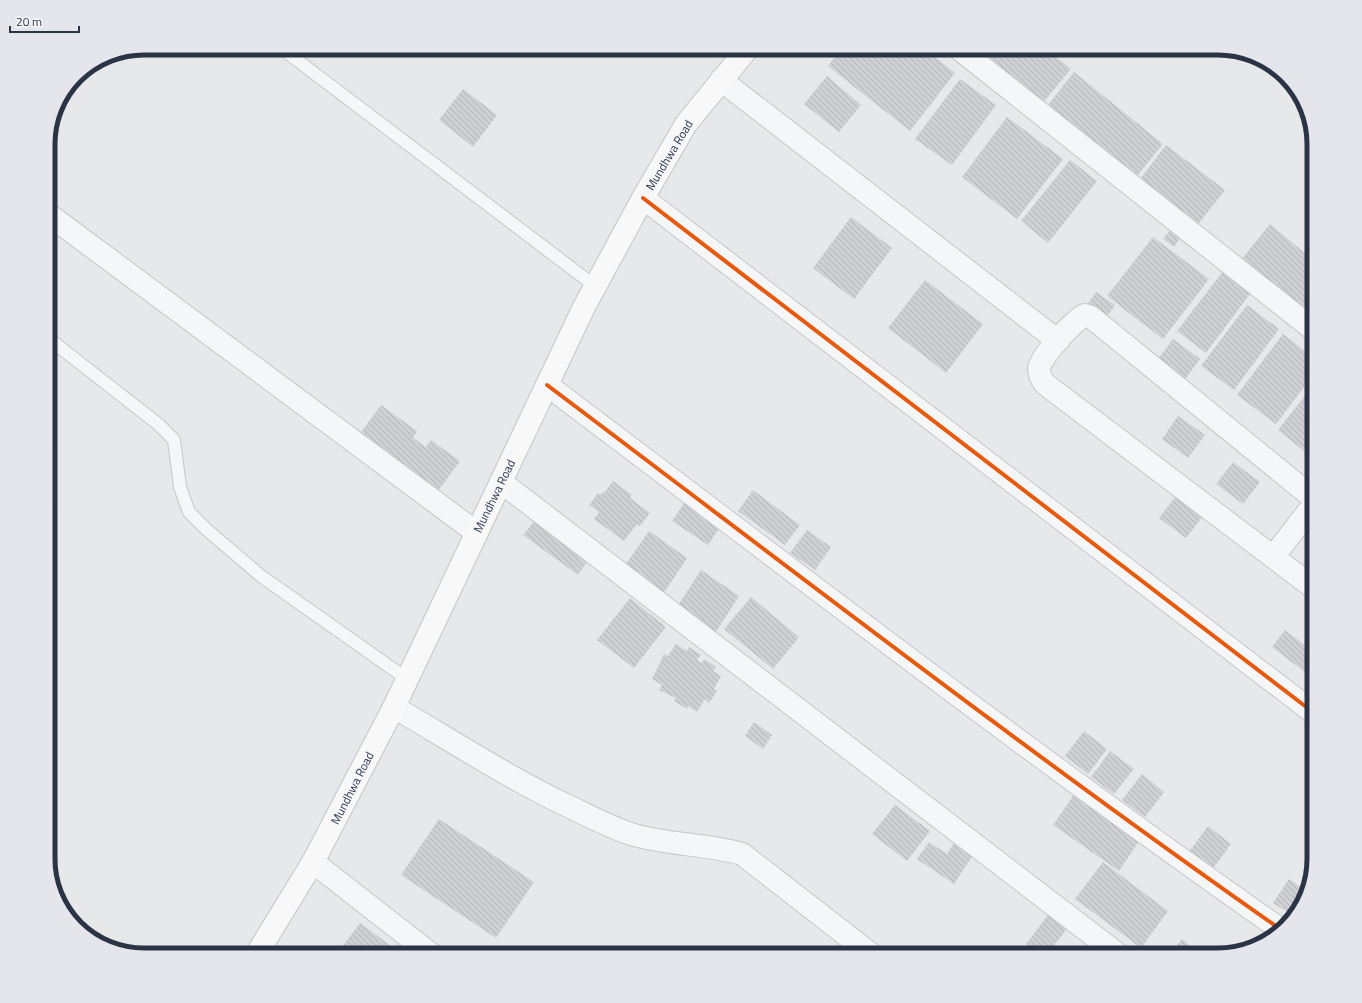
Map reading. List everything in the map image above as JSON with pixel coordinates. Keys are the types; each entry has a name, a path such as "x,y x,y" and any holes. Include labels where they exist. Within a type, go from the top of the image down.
{"main road":[{"name":"Mundhwa Road","path":"260,948 313,862 394,707 595,286 643,198 686,124 742,55"}],"street":[{"path":"967,55 1307,324"},
{"path":"721,80 1058,341"},
{"path":"643,198 1307,708"},
{"path":"55,219 477,533"},
{"path":"1307,491 1091,317 1086,315 1080,317 1058,341 1039,368 1044,384 1307,583"},
{"path":"548,384 881,637 1194,868 1276,926"},
{"path":"501,482 1110,948"},
{"path":"1273,557 1307,512"},
{"path":"394,707 535,790 596,820 634,835 677,843 722,848 742,854 863,948"},
{"path":"313,862 423,948"}],"lane":[{"path":"290,55 595,286"},
{"path":"55,343 158,424 174,440 180,487 189,512 207,530 260,576 407,679"}],"building":[{"path":"837,55 933,55 955,73 910,131 828,66"},
{"path":"980,55 1054,55 1071,69 1041,105"},
{"path":"1074,72 1163,144 1133,181 1044,110"},
{"path":"827,76 861,105 839,132 804,104"},
{"path":"960,79 996,105 952,165 915,139"},
{"path":"463,89 497,115 473,147 439,120"},
{"path":"1007,117 1063,159 1017,219 962,177"},
{"path":"1166,145 1225,190 1196,227 1138,182"},
{"path":"1070,160 1097,181 1048,243 1021,221"},
{"path":"851,217 892,248 854,299 813,268"},
{"path":"1270,224 1307,255 1307,313 1306,314 1240,261"},
{"path":"1172,228 1182,235 1174,247 1163,239"},
{"path":"1153,237 1209,279 1163,339 1107,296"},
{"path":"1224,270 1252,291 1206,353 1177,331"},
{"path":"925,280 983,324 946,373 888,328"},
{"path":"1096,292 1115,305 1107,317 1088,304"},
{"path":"1247,305 1279,329 1234,390 1201,366"},
{"path":"1283,334 1307,353 1307,383 1276,424 1237,395"},
{"path":"1173,339 1200,359 1183,382 1156,362"},
{"path":"1307,393 1307,453 1278,430"},
{"path":"381,405 417,431 413,438 426,447 431,440 460,461 438,491 359,435"},
{"path":"1178,416 1205,435 1188,458 1162,439"},
{"path":"1233,462 1260,482 1243,504 1216,484"},
{"path":"613,481 632,495 630,498 650,513 640,526 637,524 624,541 594,519 599,512 589,505 598,493 600,495 603,492 604,493"},
{"path":"753,490 800,525 785,545 738,511"},
{"path":"689,496 724,521 708,545 672,521"},
{"path":"1176,496 1203,516 1186,538 1159,518"},
{"path":"536,519 590,558 578,575 523,535"},
{"path":"807,530 831,547 815,570 790,553"},
{"path":"649,531 687,558 663,594 624,567"},
{"path":"701,570 739,596 716,632 677,607"},
{"path":"751,597 799,637 773,669 724,629"},
{"path":"630,598 666,627 634,668 597,640"},
{"path":"1285,630 1307,647 1307,674 1272,647"},
{"path":"676,644 687,651 689,647 701,655 697,660 702,663 704,659 716,667 713,671 721,676 714,689 717,691 709,703 705,699 697,712 688,706 687,709 674,701 676,698 659,690 662,685 652,679 664,654 668,656"},
{"path":"754,722 772,735 763,749 745,736"},
{"path":"1084,731 1107,749 1088,774 1065,756"},
{"path":"1110,751 1134,769 1114,794 1091,777"},
{"path":"1142,774 1164,792 1145,817 1122,800"},
{"path":"1076,792 1141,838 1119,871 1053,825"},
{"path":"895,805 930,831 907,861 872,834"},
{"path":"439,819 534,882 496,938 401,875"},
{"path":"1208,826 1231,844 1212,870 1189,852"},
{"path":"929,842 947,854 954,843 973,855 954,884 917,859"},
{"path":"1103,862 1168,911 1141,948 1075,899"},
{"path":"1289,879 1302,888 1298,898 1289,913 1273,903"},
{"path":"1048,915 1067,929 1052,948 1031,948 1026,944"},
{"path":"360,923 394,948 341,948"},
{"path":"1182,939 1193,948 1175,948"}],"cycle path":[{"path":"643,198 1307,708"},
{"path":"547,385 1003,729 1276,926"}]}
